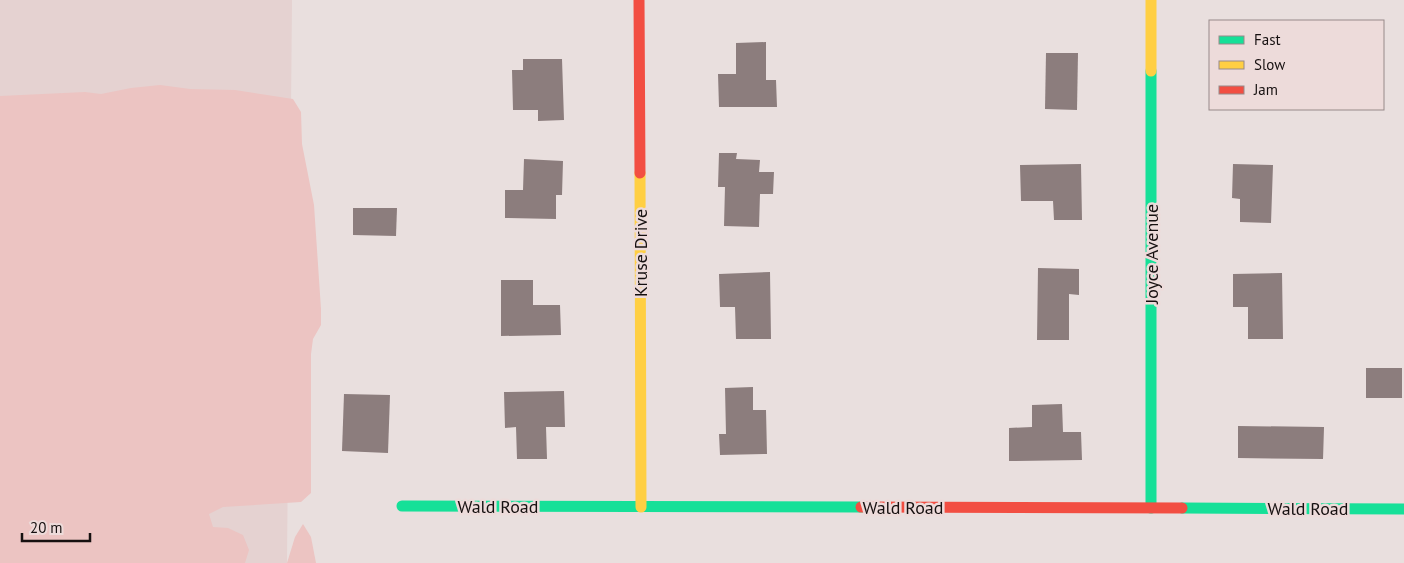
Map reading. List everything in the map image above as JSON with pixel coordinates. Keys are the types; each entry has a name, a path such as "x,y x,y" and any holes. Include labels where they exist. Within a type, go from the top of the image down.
{"street":[{"name":"Kruse Drive","path":"639,0 641,507"},
{"name":"Joyce Avenue","path":"1151,0 1151,508"},
{"name":"Wald Road","path":"402,506 1404,508"}],"shaded area":[{"path":"0,0 292,0 287,563 0,563"},
{"path":"160,85 190,89 235,90 293,99 301,112 302,144 314,205 321,309 321,325 313,339 311,354 311,493 301,502 223,507 209,514 213,527 228,528 243,535 249,550 245,563 0,563 0,96 85,92 101,94"},
{"path":"303,524 311,537 316,563 287,563 295,537"}],"building":[{"path":"766,42 766,80 776,80 777,107 719,107 718,74 736,74 736,43"},
{"path":"1046,53 1078,53 1077,110 1045,109"},
{"path":"523,59 562,59 564,120 538,121 538,110 513,110 512,70 523,70"},
{"path":"719,153 737,153 736,159 760,160 759,172 774,172 773,194 760,194 759,227 724,226 725,187 718,187"},
{"path":"524,159 563,161 562,195 556,195 556,219 505,218 505,190 523,190"},
{"path":"1081,164 1082,220 1054,220 1053,201 1021,201 1020,165"},
{"path":"1233,164 1273,165 1271,223 1240,222 1240,199 1232,198"},
{"path":"353,208 397,208 396,236 353,235"},
{"path":"1038,268 1079,269 1079,295 1069,294 1069,340 1037,340"},
{"path":"770,272 771,339 736,339 735,307 720,307 719,274"},
{"path":"1282,273 1283,339 1248,339 1248,307 1233,307 1233,274"},
{"path":"501,280 533,280 533,305 560,305 561,335 501,336"},
{"path":"1366,368 1402,368 1402,398 1366,398"},
{"path":"753,387 753,410 766,410 767,454 720,455 719,434 726,434 725,388"},
{"path":"564,391 565,427 546,427 547,459 517,459 516,427 505,428 504,392"},
{"path":"344,394 390,395 388,453 342,451"},
{"path":"1062,404 1063,432 1081,432 1082,460 1009,461 1009,428 1032,427 1032,405"},
{"path":"1238,426 1324,427 1323,459 1238,458"}],"traffic: fast":[{"path":"1151,71 1151,508"},
{"path":"402,506 861,507"},
{"path":"1182,508 1404,509"}],"traffic: slow":[{"path":"1151,0 1151,71"},
{"path":"640,173 641,507"}],"traffic: jam":[{"path":"639,0 640,173"},
{"path":"861,507 1182,508"}]}
